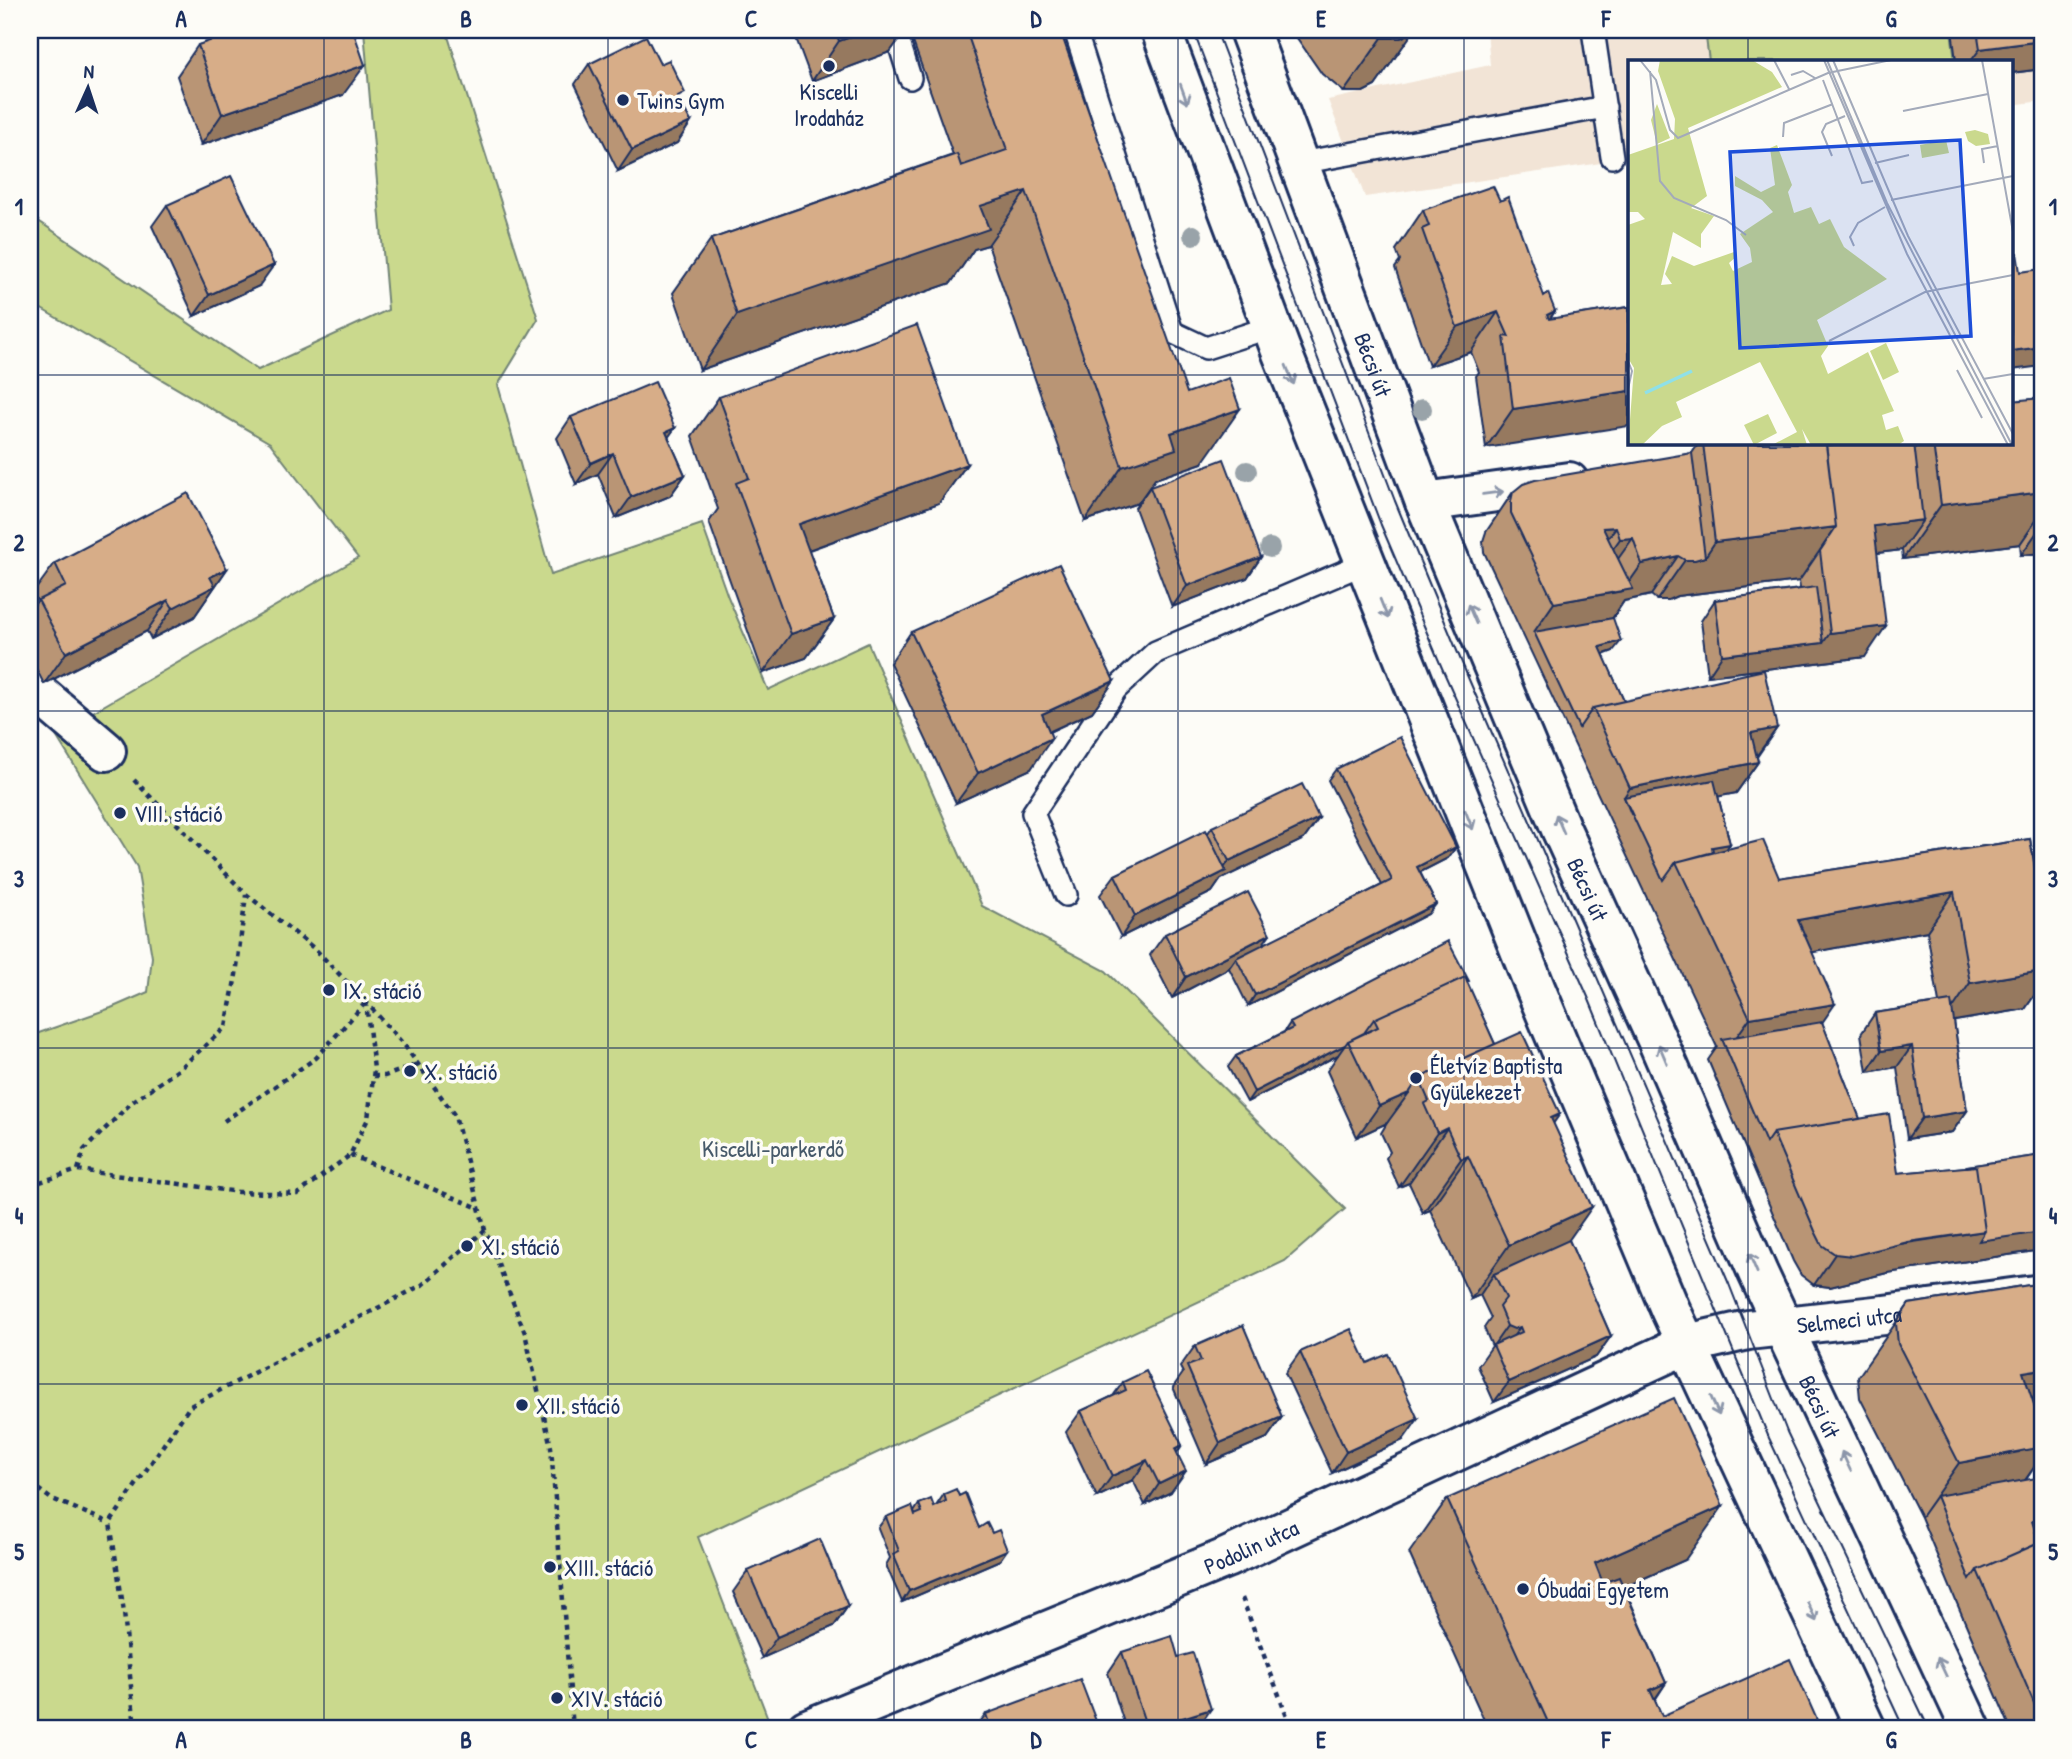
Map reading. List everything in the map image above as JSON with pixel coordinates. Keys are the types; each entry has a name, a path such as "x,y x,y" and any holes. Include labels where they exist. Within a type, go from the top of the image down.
{"main road":[{"path":"1161,30 1271,327 1536,990 1670,1309 1866,1729"},
{"name":"Bécsi út","path":"1249,30 1425,502 1562,829 1782,1325 1971,1729"},
{"path":"1425,502 1605,477"},
{"path":"30,686 106,751"},
{"name":"Selmeci utca","path":"1687,1344 1782,1325 1884,1315 2042,1294"},
{"name":"Podolin utca","path":"807,1729 1226,1558 1687,1344"}],"lane":[{"path":"895,30 910,78"},
{"path":"1075,30 1172,332 1206,348 1271,327"},
{"path":"1593,30 1612,156"},
{"path":"1300,163 1605,107"},
{"path":"1066,895 1033,813 1116,689 1156,652 1365,563"}],"path":[{"path":"106,751 246,894 316,950 366,1002 418,1064 455,1116 485,1230 525,1333 551,1447 573,1729"},
{"path":"78,1170 84,1150 132,1102 178,1070 226,1027 246,894"},
{"path":"30,1185 78,1170 239,1192 298,1194 350,1155 368,1119 374,1069 366,1002"},
{"path":"224,1121 316,1058 366,1002"},
{"path":"373,1076 385,1076 418,1064"},
{"path":"350,1155 480,1209"},
{"path":"135,1729 124,1612 110,1523 190,1406 422,1285 485,1230"},
{"path":"30,1483 50,1498 110,1523"},
{"path":"1226,1558 1292,1729"}],"shaded area":[{"path":"1487,30 2042,30 2042,101 2012,105 2012,60 1628,60 1628,159 1365,197 1328,100 1490,65"}],"green space":[{"name":"Kiscelli-parkerdő","path":"364,30 446,30 538,319 498,385 551,575 702,524 728,597 768,690 868,643 982,906 1106,971 1345,1209 1285,1261 698,1537 772,1729 30,1729 30,1036 148,992 152,957 137,867 55,734 358,558 270,443 33,304 31,216 258,370 388,310"},
{"path":"1705,30 1951,30 1955,60 1709,60"}],"building":[{"path":"238,30 353,30 365,65 222,114 198,45"},
{"path":"835,30 871,30 839,41"},
{"path":"966,30 1060,30 1187,393 1229,378 1240,409 1171,433 1176,449 1122,467 1026,191 980,206 989,229 737,315 711,239 957,154 961,166 1007,150"},
{"path":"1371,30 1414,30 1401,38 1382,38"},
{"path":"1977,30 2042,30 2042,41 1980,49"},
{"path":"646,36 660,64 669,60 685,93 678,97 691,122 632,150 589,64"},
{"path":"231,176 274,265 209,295 167,205"},
{"path":"1493,186 1500,201 1508,197 1544,296 1548,293 1555,311 1547,315 1549,319 1628,307 1628,391 1513,409 1504,336 1509,337 1498,312 1457,327 1422,229 1429,226 1423,210"},
{"path":"2017,253 2020,272 2042,269 2042,347 2012,351 2012,254"},
{"path":"917,325 967,464 799,524 834,619 791,634 736,483 749,478 719,397"},
{"path":"655,382 675,428 666,432 685,475 631,497 613,453 591,463 571,417"},
{"path":"2042,398 2042,492 1941,505 1933,444 2012,444 2012,401"},
{"path":"1703,444 1826,444 1836,527 1715,542"},
{"path":"1914,444 1923,520 1874,526 1886,626 1830,633 1820,551 1836,527 1826,445"},
{"path":"1692,453 1705,557 1685,560 1678,556 1642,564 1633,538 1620,539 1616,527 1603,528 1633,589 1554,603 1511,513 1513,492 1523,484 1535,480"},
{"path":"1224,459 1261,557 1187,586 1150,487"},
{"path":"188,493 227,569 210,577 215,586 173,608 168,600 66,653 38,600 66,586 55,563"},
{"path":"1059,564 1114,681 1042,714 1052,738 978,773 911,632"},
{"path":"1816,587 1823,643 1722,655 1715,600"},
{"path":"1613,618 1621,641 1600,647 1624,701 1593,708 1579,728 1534,632"},
{"path":"1764,670 1777,728 1751,733 1758,762 1630,788 1593,708"},
{"path":"1400,737 1456,847 1417,867 1436,904 1255,995 1236,958 1392,880 1336,769"},
{"path":"1714,780 1730,844 1712,847 1713,852 1676,862 1663,880 1624,797"},
{"path":"1302,784 1319,818 1229,861 1212,827"},
{"path":"1206,830 1226,871 1135,916 1115,875"},
{"path":"2030,839 2042,909 2042,971 1970,983 1954,892 1798,920 1835,1004 1750,1018 1676,862 1763,840 1779,878"},
{"path":"1248,892 1270,934 1186,977 1165,934"},
{"path":"1448,941 1469,981 1467,982 1465,977 1374,1019 1364,1033 1345,1045 1254,1092 1236,1056 1293,1028 1290,1023"},
{"path":"1465,977 1495,1044 1419,1078 1409,1093 1379,1106 1348,1041 1378,1027 1374,1019"},
{"path":"1951,1001 1967,1111 1922,1118 1912,1046 1881,1051 1875,1013"},
{"path":"1822,1022 1860,1119 1773,1133 1766,1143 1722,1039"},
{"path":"1522,1032 1560,1114 1551,1118 1592,1207 1509,1245 1468,1156 1461,1159 1447,1128 1437,1133 1424,1104 1429,1101 1419,1078"},
{"path":"1889,1114 1898,1173 1976,1166 1985,1231 1908,1242 1852,1256 1835,1254 1822,1245 1773,1133"},
{"path":"2042,1155 2042,1232 1979,1241 1985,1231 1976,1166 1967,1166"},
{"path":"1569,1240 1611,1336 1509,1382 1493,1345 1522,1332 1520,1327 1514,1329 1507,1326 1499,1307 1506,1298 1494,1274"},
{"path":"2042,1283 2042,1369 2023,1372 2042,1428 2042,1447 1959,1463 1898,1344 1896,1323 1909,1304"},
{"path":"1243,1325 1282,1417 1220,1443 1187,1366 1201,1361 1195,1346"},
{"path":"1351,1329 1367,1363 1388,1354 1418,1419 1346,1452 1300,1352"},
{"path":"1146,1371 1182,1445 1175,1449 1186,1471 1159,1484 1147,1460 1112,1476 1081,1411 1126,1390 1123,1382"},
{"path":"1674,1398 1723,1506 1595,1563 1603,1583 1619,1577 1666,1683 1650,1690 1662,1716 1790,1659 1821,1729 1551,1729 1447,1499"},
{"path":"2042,1477 2042,1520 2032,1521 2039,1543 1977,1570 1970,1580 1936,1496"},
{"path":"956,1489 959,1496 965,1493 979,1528 987,1523 992,1533 999,1530 1007,1550 909,1591 893,1554 899,1551 886,1517 912,1506 915,1515 922,1512 919,1504 931,1499 934,1507 946,1501 944,1494"},
{"path":"820,1539 848,1606 777,1637 748,1571"},
{"path":"2042,1542 2042,1703 2037,1710 1977,1570"},
{"path":"1172,1636 1178,1657 1193,1653 1211,1709 1147,1729 1122,1652"},
{"path":"1080,1679 1099,1729 991,1729 986,1714"}],"tram line":[{"path":"1193,30 1381,525 1588,997 1769,1438 1904,1729"},
{"path":"1216,30 1395,501 1467,675 1729,1284 1787,1432 1929,1729"}],"place":[{"name":"Kiscelli Irodaház","path":"829,66"},
{"name":"Twins Gym","path":"623,100"},
{"name":"VIII. stáció","path":"120,813"},
{"name":"IX. stáció","path":"329,990"},
{"name":"X. stáció","path":"410,1071"},
{"name":"Életvíz Baptista Gyülekezet","path":"1416,1078"},
{"name":"XI. stáció","path":"467,1246"},
{"name":"XII. stáció","path":"522,1405"},
{"name":"XIII. stáció","path":"550,1567"},
{"name":"Óbudai Egyetem","path":"1523,1589"},
{"name":"XIV. stáció","path":"557,1698"}]}
